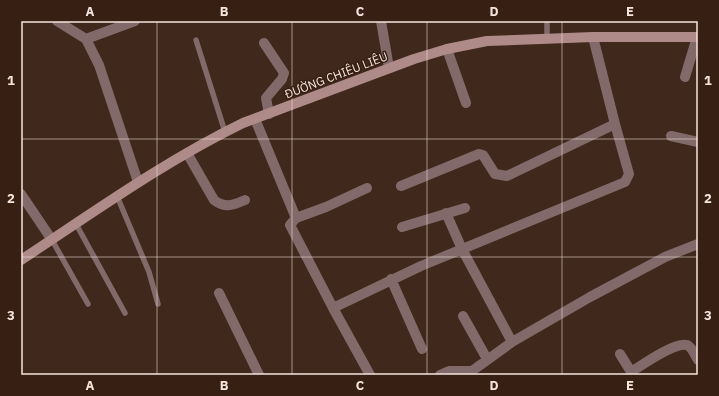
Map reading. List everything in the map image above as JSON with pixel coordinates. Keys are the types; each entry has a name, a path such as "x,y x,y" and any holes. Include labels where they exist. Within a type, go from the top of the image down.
{"street":[{"path":"57,21 86,39 99,65 138,182"},
{"path":"86,39 135,21"},
{"path":"381,21 389,68"},
{"path":"333,308 391,279 625,182 629,174 593,37"},
{"name":"ĐƯỜNG CHIÊU LIÊU","path":"21,260 138,182 225,132 255,119 389,68 447,49 487,41 593,37 697,37"},
{"path":"685,77 697,37"},
{"path":"264,43 284,73 282,79 266,98 269,114"},
{"path":"447,49 466,103"},
{"path":"255,119 296,218"},
{"path":"401,186 479,154 483,155 494,174 507,176 615,124"},
{"path":"671,136 698,142"},
{"path":"187,153 214,200 221,206 229,206 245,200"},
{"path":"367,188 326,207 296,218 290,225 370,375"},
{"path":"21,194 52,240"},
{"path":"402,227 465,208"},
{"path":"446,213 462,249 512,342"},
{"path":"440,375 449,371 472,373 487,359 512,342 590,297 665,257 698,244"},
{"path":"391,279 422,348"},
{"path":"219,293 259,375"},
{"path":"463,316 487,359"},
{"path":"620,354 632,373 670,349 679,346 687,345 691,348 698,360"}],"lane":[{"path":"547,21 547,39"},
{"path":"196,40 225,132"},
{"path":"117,196 149,272 158,304"},
{"path":"76,224 125,313"},
{"path":"52,240 88,304"}]}
